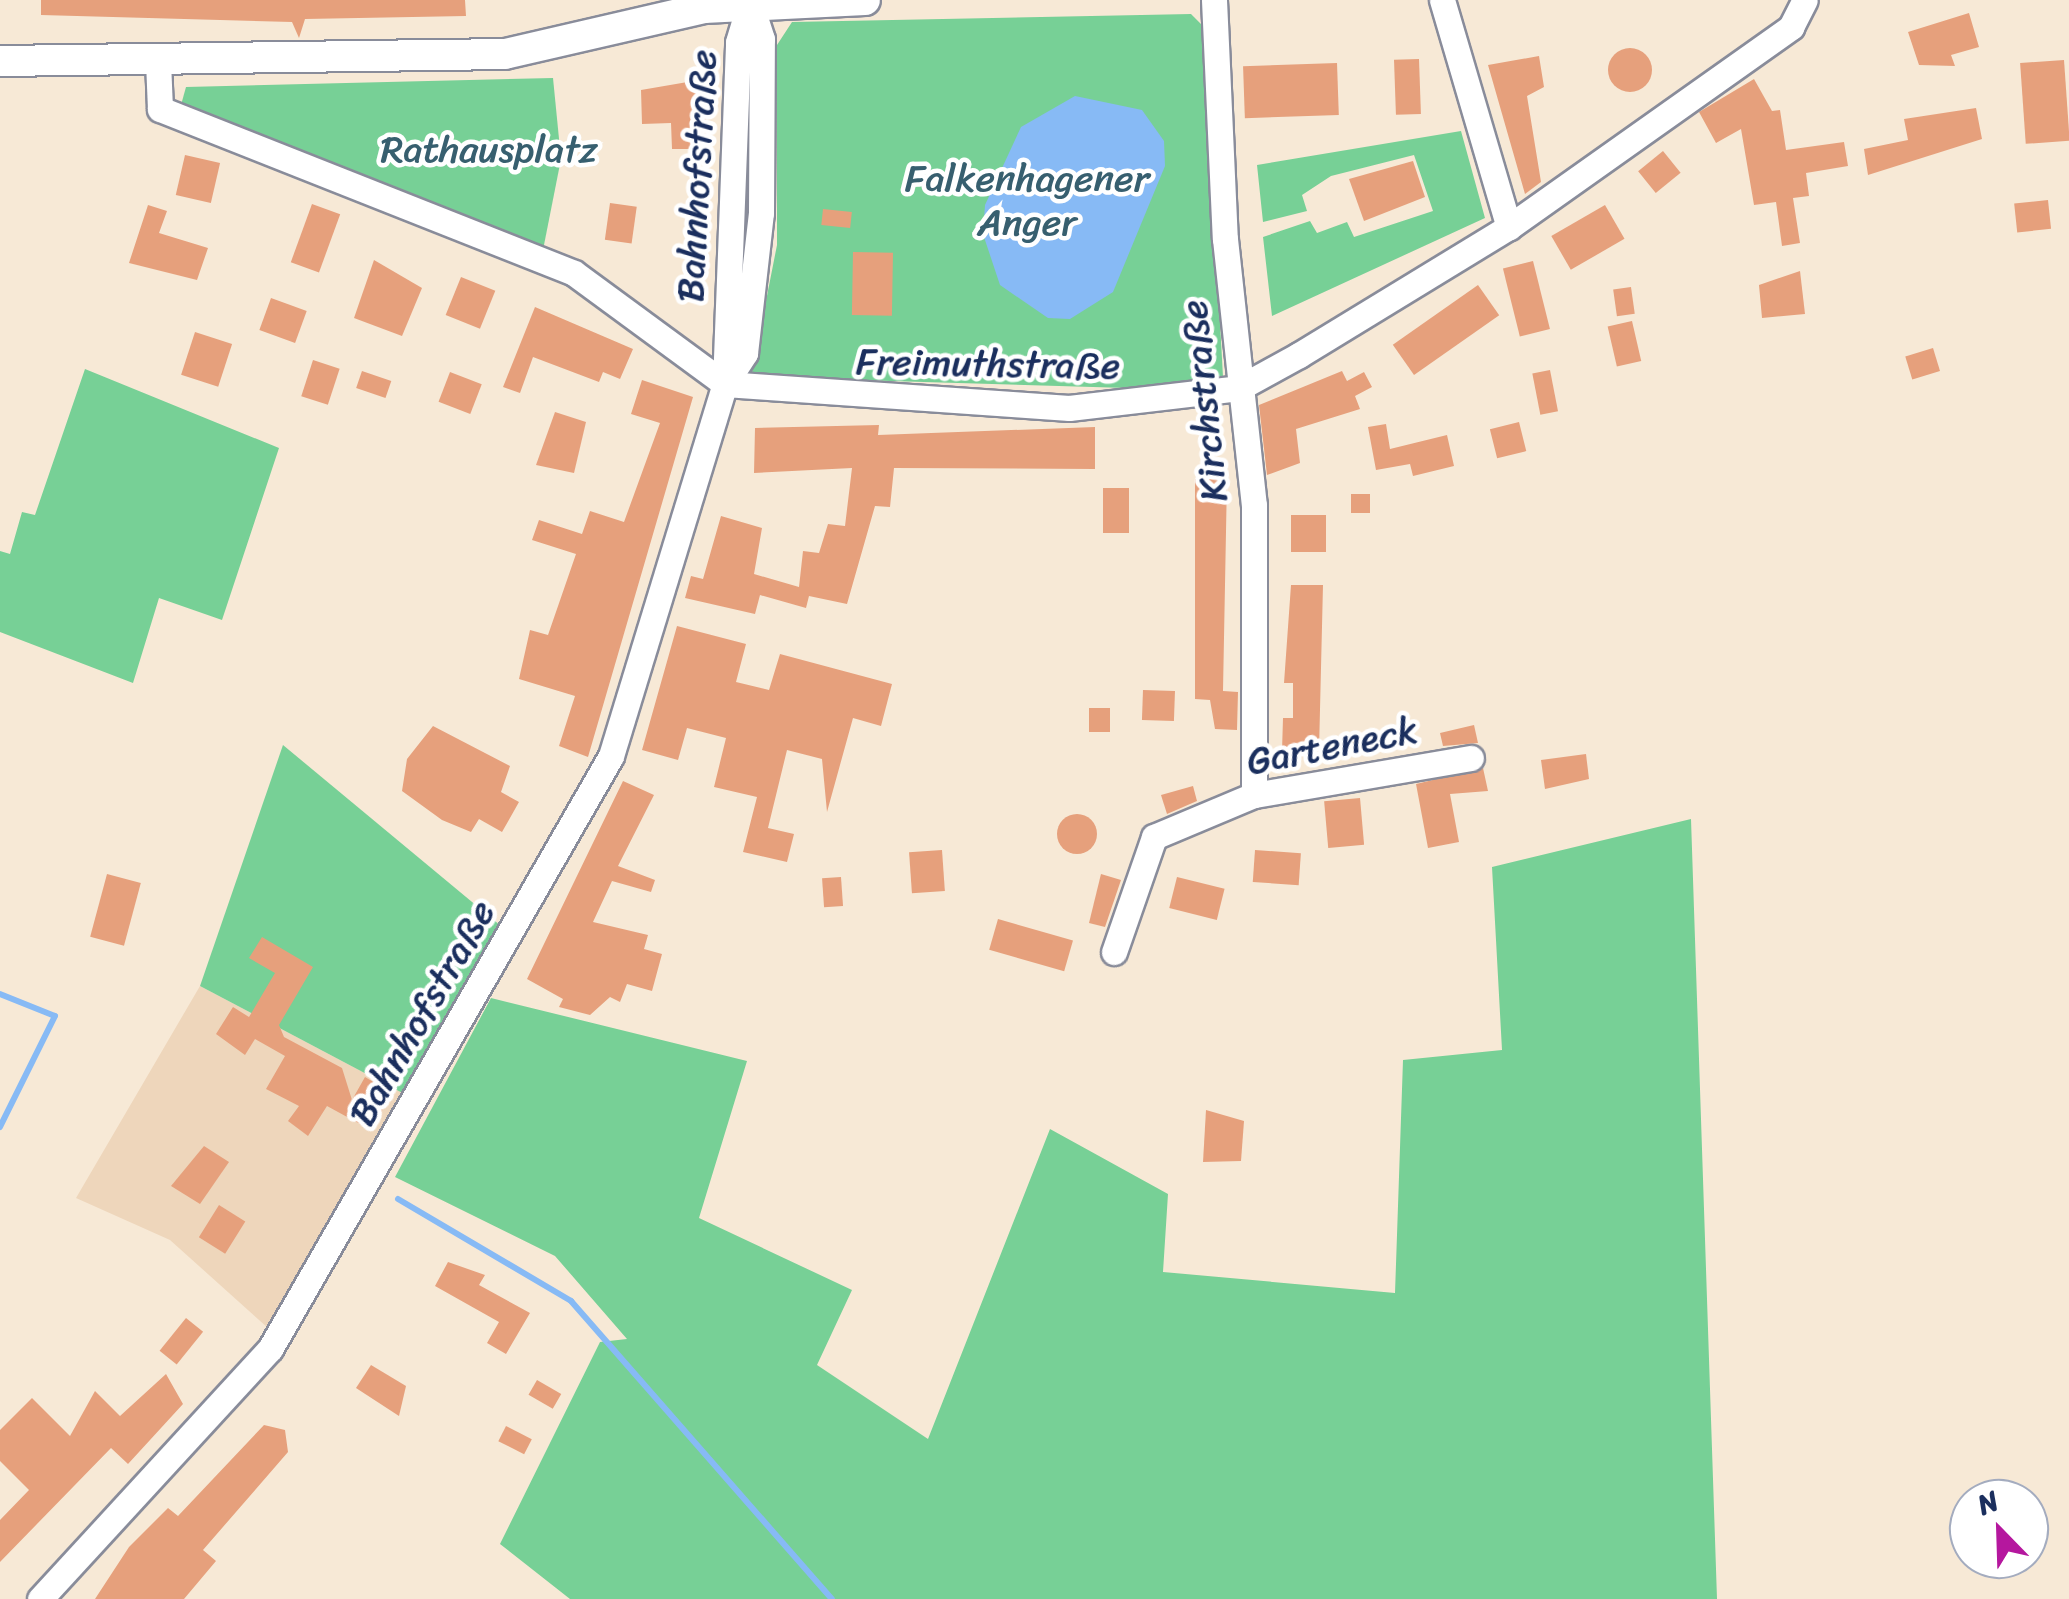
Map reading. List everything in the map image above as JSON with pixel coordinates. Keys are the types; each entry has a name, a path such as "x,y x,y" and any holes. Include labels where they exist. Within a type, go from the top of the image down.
{"main road":[{"path":"0,61 505,54 750,1 865,0"}],"street":[{"name":"Kirchstraße","path":"1214,0 1239,388 1254,505 1254,795"},
{"path":"1442,0 1509,226"},
{"name":"Freimuthstraße","path":"726,384 1069,408 1239,388 1509,226 1791,27 1805,0"},
{"name":"Bahnhofstraße","path":"40,1599 270,1348 611,756 726,384 744,354 761,212 762,38 750,1"},
{"path":"158,61 160,108 574,273 726,384"},
{"name":"Garteneck","path":"1114,952 1154,837 1254,795 1471,758"}],"shaded area":[{"path":"200,986 410,1097 268,1328 170,1240 76,1198"}],"green space":[{"name":"Falkenhagener Anger","path":"1191,14 1204,27 1223,377 1195,390 751,377 777,245 777,45 792,22"},
{"name":"Rathausplatz","path":"553,78 561,159 543,250 181,105 186,87"},
{"path":"1461,131 1485,218 1272,316 1263,237 1310,221 1317,233 1347,222 1354,237 1433,211 1414,155 1331,176 1302,195 1307,211 1263,222 1257,165"},
{"path":"85,369 279,448 222,620 159,598 133,683 0,632 0,551 10,554 22,512 35,515"},
{"path":"283,745 507,931 410,1097 200,986"},
{"path":"1691,819 1717,1599 570,1599 500,1544 600,1342 627,1339 555,1256 395,1177 491,998 747,1061 699,1218 852,1290 817,1365 928,1439 1050,1129 1168,1194 1163,1272 1395,1293 1403,1060 1502,1050 1492,867"}],"water":[{"path":"1075,96 1142,110 1164,141 1165,166 1113,292 1070,319 1048,318 1000,285 983,234 985,205 1021,127"}],"building":[{"path":"41,0 465,0 466,16 305,19 299,38 292,22 41,15"},
{"path":"1969,13 1979,47 1951,55 1955,66 1919,65 1908,32"},
{"path":"1630,48 1645,55 1652,70 1645,85 1630,92 1615,85 1608,70 1615,55"},
{"path":"1539,56 1544,87 1527,96 1541,182 1525,194 1488,65"},
{"path":"1419,59 1421,114 1396,115 1394,60"},
{"path":"2064,60 2069,141 2026,144 2020,63"},
{"path":"1337,63 1339,115 1245,118 1243,66"},
{"path":"705,79 707,149 672,149 671,123 642,124 641,90"},
{"path":"1754,79 1772,111 1780,110 1786,150 1844,142 1848,166 1806,173 1809,196 1793,198 1800,243 1782,246 1776,202 1754,205 1741,129 1716,143 1699,112"},
{"path":"1976,108 1982,139 1868,175 1864,149 1908,140 1904,119"},
{"path":"1663,151 1681,173 1656,193 1638,171"},
{"path":"185,155 220,163 211,203 176,195"},
{"path":"1413,161 1425,197 1364,221 1349,179"},
{"path":"2048,200 2051,229 2017,232 2014,204"},
{"path":"610,203 637,207 632,243 605,240"},
{"path":"312,204 340,214 319,273 291,262"},
{"path":"148,205 167,211 159,233 208,248 197,280 129,263"},
{"path":"1605,205 1624,239 1571,270 1551,236"},
{"path":"823,209 852,212 850,228 821,225"},
{"path":"853,252 893,253 892,316 852,315"},
{"path":"374,260 422,288 402,336 354,318"},
{"path":"1533,261 1550,329 1520,336 1503,268"},
{"path":"1800,271 1805,314 1762,318 1759,285"},
{"path":"461,277 495,291 480,329 446,315"},
{"path":"1478,285 1499,315 1414,375 1393,345"},
{"path":"1631,287 1635,314 1617,316 1613,290"},
{"path":"271,298 307,311 295,343 259,330"},
{"path":"535,307 633,349 620,379 603,372 599,382 533,357 520,393 503,387"},
{"path":"1632,321 1641,361 1617,367 1608,327"},
{"path":"195,332 232,344 218,387 181,375"},
{"path":"1933,348 1940,371 1912,379 1905,356"},
{"path":"313,360 340,369 328,405 301,396"},
{"path":"1550,370 1558,411 1540,415 1532,373"},
{"path":"362,371 391,381 385,398 356,388"},
{"path":"1342,371 1347,381 1364,372 1372,387 1355,396 1360,409 1296,429 1300,463 1267,475 1259,405"},
{"path":"450,372 482,384 470,414 439,402"},
{"path":"642,380 693,397 588,757 559,746 575,696 519,679 530,630 548,635 576,554 532,540 539,520 582,534 590,511 624,522 660,423 631,414"},
{"path":"555,412 586,422 574,473 536,465"},
{"path":"1519,422 1526,451 1497,458 1490,429"},
{"path":"1386,424 1390,449 1447,435 1454,466 1413,476 1410,464 1376,470 1368,427"},
{"path":"879,425 878,435 1095,427 1095,469 894,468 890,507 875,506 847,604 809,596 806,608 760,595 755,614 685,598 691,576 703,579 721,516 762,528 754,574 799,587 803,551 819,553 828,524 845,526 852,468 754,473 755,428"},
{"path":"1195,479 1227,479 1223,691 1238,692 1237,730 1215,729 1210,700 1195,699"},
{"path":"1103,488 1129,488 1129,533 1103,533"},
{"path":"1351,494 1370,494 1370,513 1351,513"},
{"path":"1291,515 1326,515 1326,552 1291,552"},
{"path":"1291,585 1323,585 1319,751 1282,751 1283,718 1293,718 1293,683 1284,683"},
{"path":"677,626 746,644 736,682 769,690 780,654 892,684 881,726 853,718 827,812 822,759 787,750 768,828 794,834 787,862 743,852 757,797 714,787 726,738 687,728 678,760 642,750"},
{"path":"1143,690 1175,691 1174,721 1142,720"},
{"path":"1089,708 1110,708 1110,732 1089,732"},
{"path":"1474,725 1478,743 1443,746 1440,733"},
{"path":"433,726 510,766 501,792 519,802 502,832 479,819 471,832 442,820 402,791 407,759"},
{"path":"1586,754 1589,779 1545,789 1541,760"},
{"path":"1483,768 1488,791 1450,794 1459,842 1428,848 1416,784"},
{"path":"623,781 654,795 618,866 655,880 651,892 612,881 593,922 648,935 644,949 662,954 652,991 627,984 620,1002 610,997 590,1015 559,1007 563,999 527,979"},
{"path":"1193,786 1197,801 1167,814 1161,795"},
{"path":"1360,798 1364,845 1328,848 1324,801"},
{"path":"1077,814 1091,820 1097,834 1091,848 1077,854 1063,848 1057,834 1063,820"},
{"path":"942,850 945,891 912,893 909,852"},
{"path":"1255,850 1301,853 1299,885 1253,882"},
{"path":"107,874 141,883 124,946 90,937"},
{"path":"1101,874 1121,880 1105,927 1089,923"},
{"path":"841,877 843,906 824,907 822,878"},
{"path":"1177,877 1225,889 1217,920 1169,908"},
{"path":"998,919 1073,940 1064,971 989,950"},
{"path":"262,937 313,967 279,1025 284,1037 342,1068 352,1100 365,1077 392,1093 371,1130 327,1106 308,1136 288,1121 299,1106 266,1089 285,1056 255,1039 245,1055 216,1034 233,1007 249,1017 275,973 249,958"},
{"path":"1206,1110 1244,1121 1241,1161 1203,1162"},
{"path":"204,1146 229,1162 200,1204 171,1186"},
{"path":"219,1205 245,1221 225,1254 199,1237"},
{"path":"448,1262 485,1275 479,1285 530,1313 506,1354 487,1343 499,1322 435,1286"},
{"path":"186,1318 203,1332 177,1364 160,1351"},
{"path":"371,1365 406,1386 399,1416 356,1388"},
{"path":"166,1374 183,1404 128,1464 111,1448 0,1562 0,1520 29,1490 0,1461 0,1430 32,1398 70,1436 95,1391 120,1416"},
{"path":"537,1380 561,1394 553,1409 528,1395"},
{"path":"264,1425 285,1430 288,1452 203,1550 216,1561 184,1599 95,1599 129,1547 168,1508 178,1516"},
{"path":"506,1426 532,1439 524,1454 498,1441"}],"waterway":[{"path":"0,994 55,1016 0,1127"},
{"path":"398,1199 571,1301 832,1599"}]}
